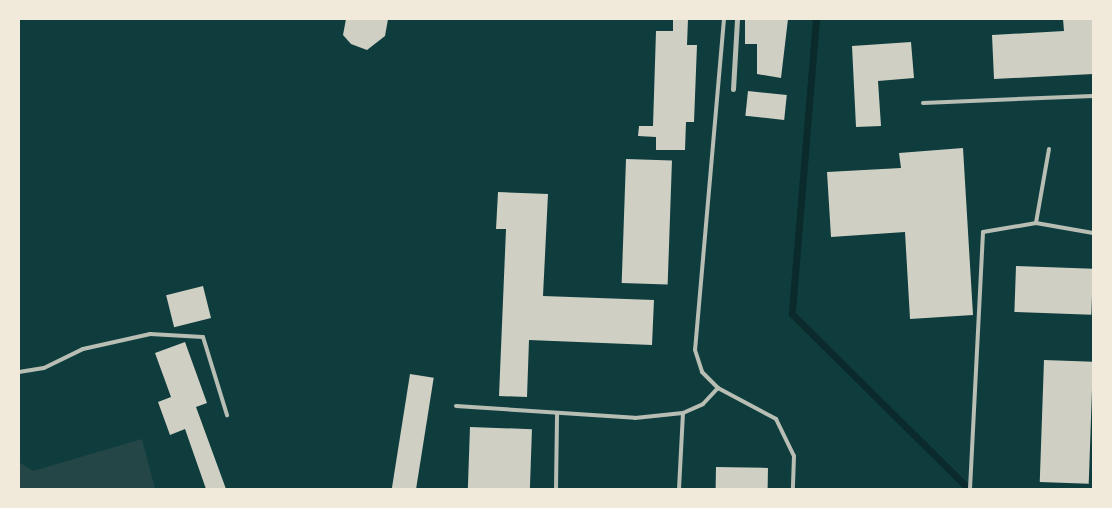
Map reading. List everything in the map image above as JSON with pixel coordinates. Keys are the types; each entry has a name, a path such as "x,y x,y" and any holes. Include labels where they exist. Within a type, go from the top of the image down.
{"street":[{"path":"733,89 737,19"}],"lane":[{"path":"724,19 695,350 702,372 718,388 776,419 794,456 793,489"},
{"path":"923,103 1093,96"},
{"path":"1036,224 1049,149"},
{"path":"970,489 983,232 1036,224 1093,233"},
{"path":"19,372 44,368 83,350 150,334 203,337 227,415"},
{"path":"456,406 635,418 684,413 703,404 718,388"},
{"path":"556,489 558,413"},
{"path":"679,489 684,413"}],"shaded area":[{"path":"142,439 155,489 19,489 19,462 33,471"}],"building":[{"path":"346,19 388,19 385,36 367,50 351,44 343,35"},
{"path":"673,19 688,19 687,45 697,45 694,122 686,122 685,150 656,150 656,137 638,136 639,126 653,126 656,31 673,31"},
{"path":"745,19 788,19 781,78 757,74 757,44 745,44"},
{"path":"1063,19 1093,19 1093,74 994,79 992,35 1064,31"},
{"path":"911,42 914,78 878,81 881,126 856,127 852,46"},
{"path":"748,91 787,95 784,120 745,116"},
{"path":"963,148 973,315 910,319 905,232 831,237 827,172 901,168 899,153"},
{"path":"626,159 672,161 668,285 622,283"},
{"path":"498,192 548,194 543,296 654,300 652,345 529,340 527,397 499,396 506,229 496,229"},
{"path":"1016,266 1093,269 1091,315 1014,312"},
{"path":"203,286 211,318 174,327 166,295"},
{"path":"185,342 207,403 196,407 226,489 206,489 185,429 170,435 158,402 171,397 155,353"},
{"path":"1044,360 1093,362 1089,484 1040,482"},
{"path":"410,374 434,378 416,489 392,489"},
{"path":"470,427 532,429 530,489 468,489"},
{"path":"716,467 768,468 768,489 716,489"}],"waterway":[{"path":"816,19 792,314 969,489"}]}
